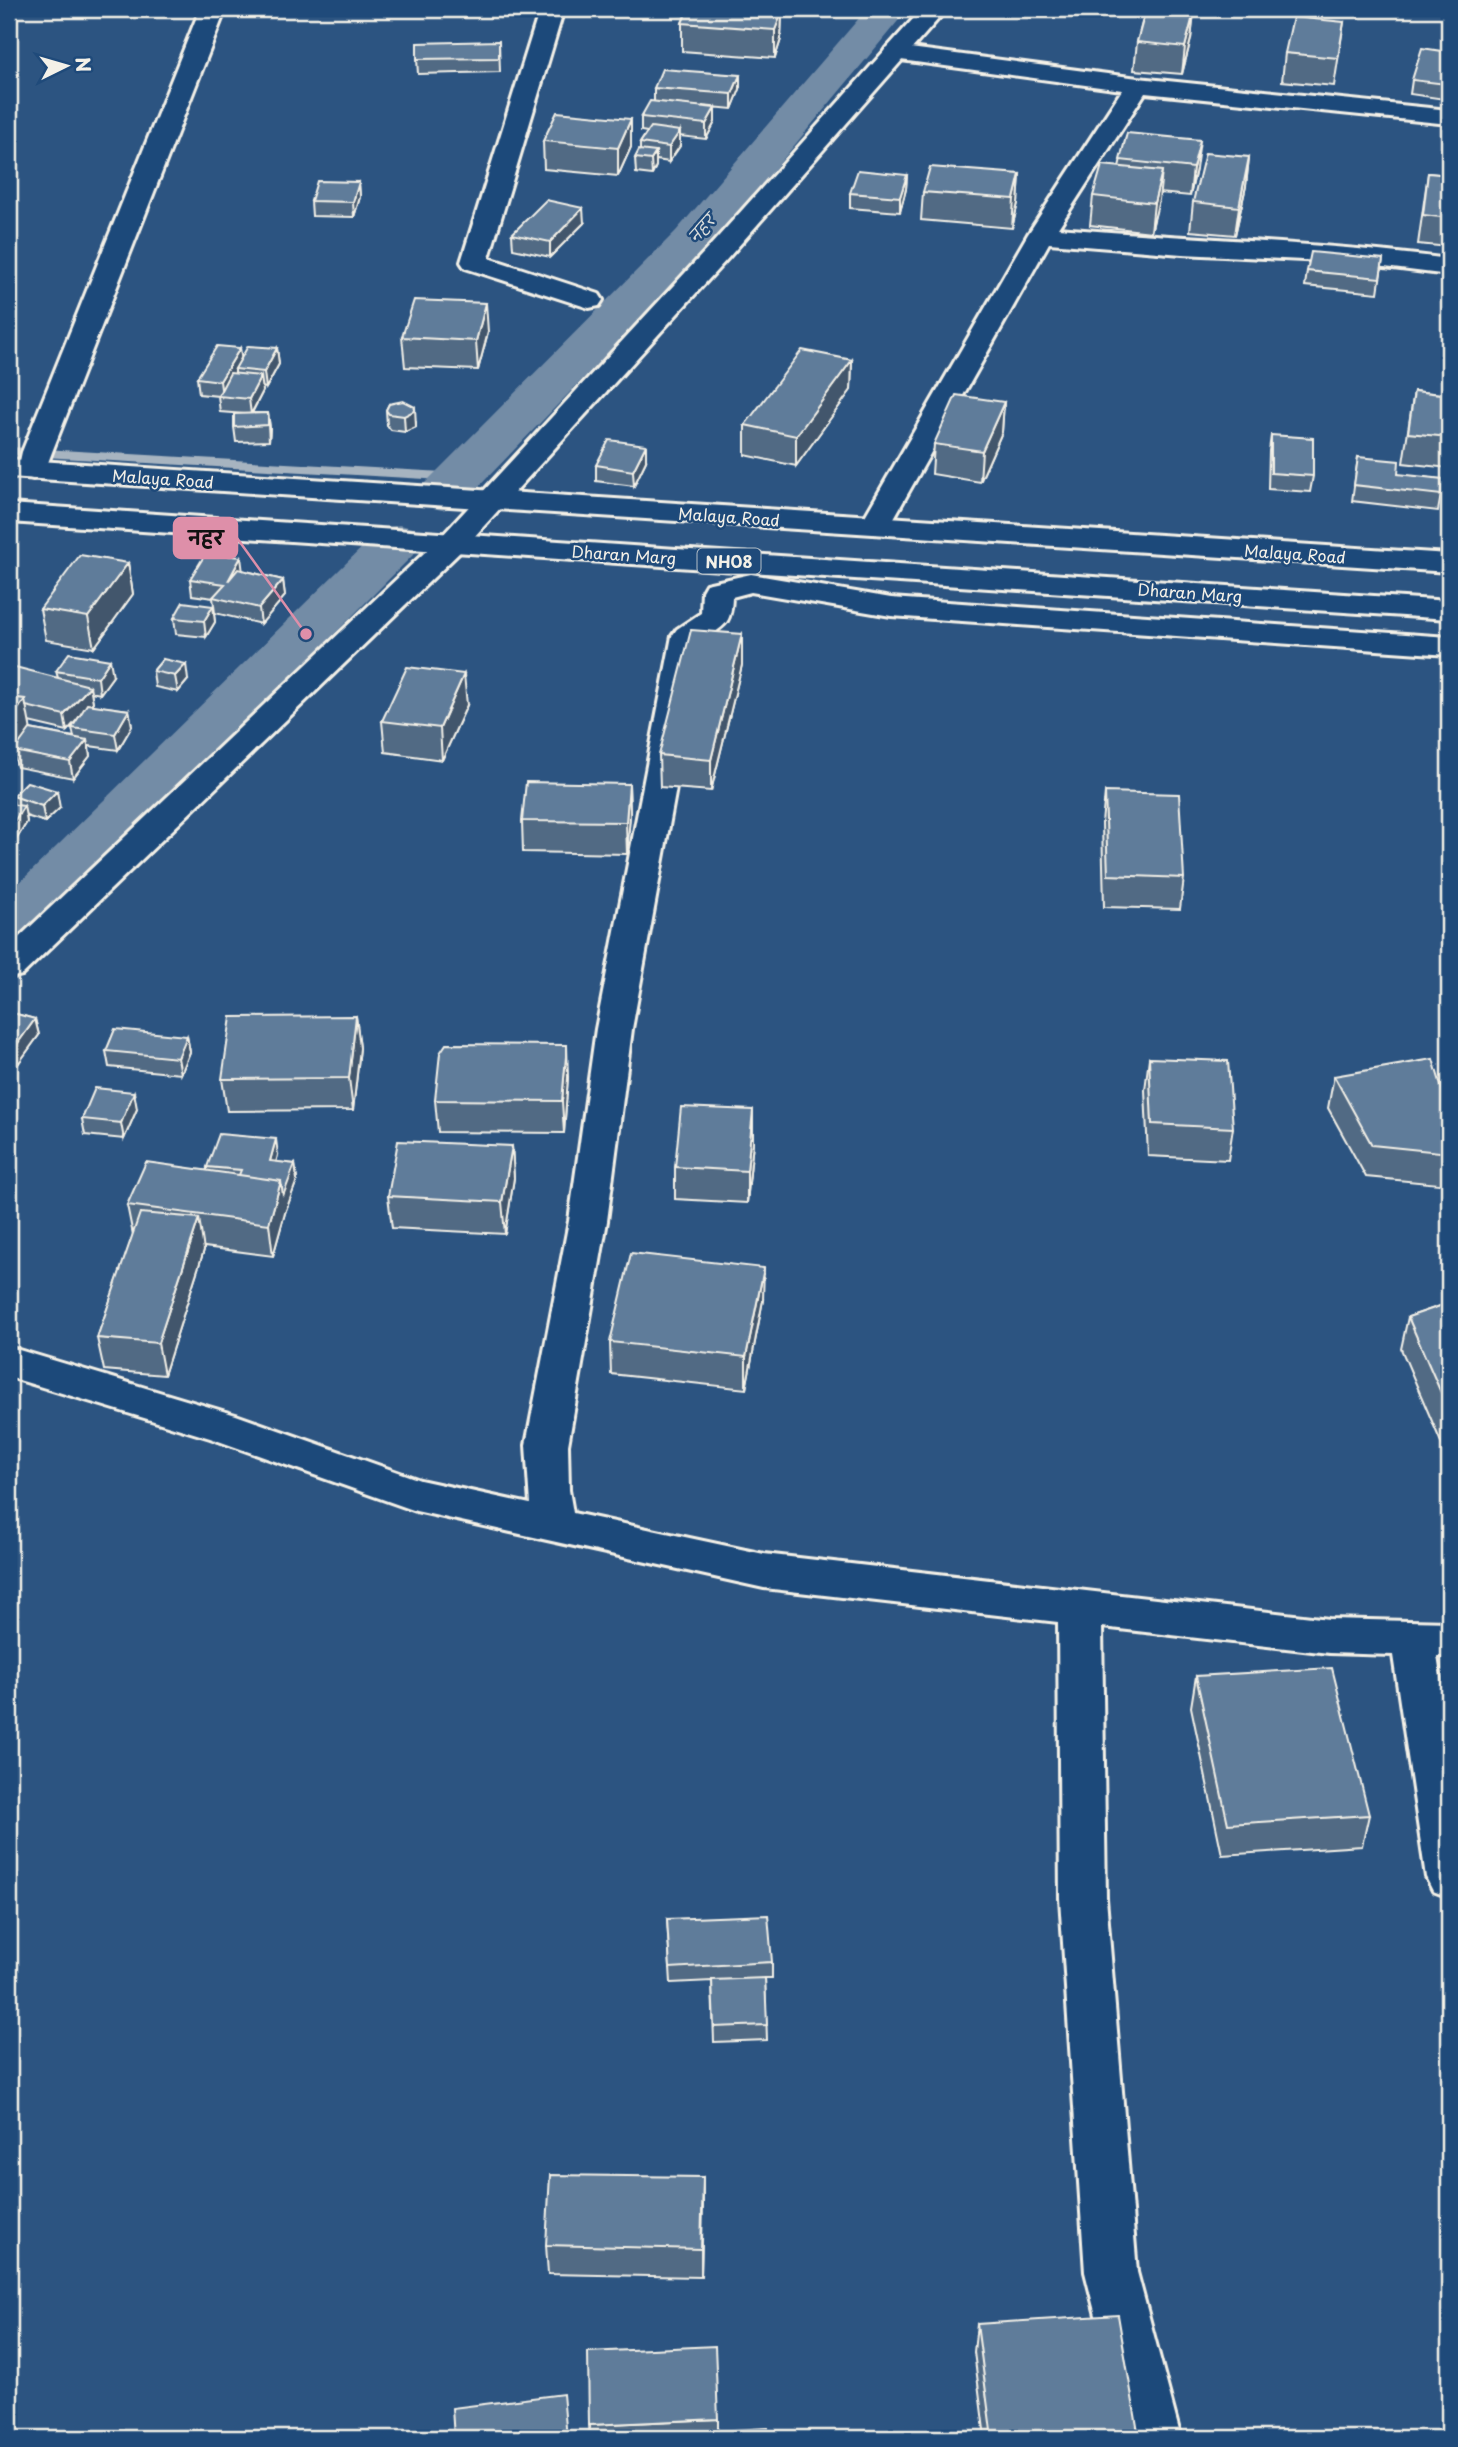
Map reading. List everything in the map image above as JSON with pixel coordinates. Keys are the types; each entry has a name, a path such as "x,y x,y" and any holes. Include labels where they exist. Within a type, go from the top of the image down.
{"street":[{"path":"21,469 37,452 214,12 212,9"},
{"path":"552,9 474,262 589,300"},
{"path":"9,967 452,543 719,252 935,9"},
{"path":"895,53 1138,85 1449,117"},
{"path":"875,525 1041,234 1138,85"},
{"path":"1041,234 1182,246 1344,254 1449,267"},
{"name":"Malaya Road","path":"21,469 1449,563"},
{"name":"Dharan Marg","path":"9,513 1449,610"},
{"path":"555,1525 548,1490 547,1445 588,1222 614,1029 688,636 716,617 717,591 751,583 891,607 1449,646"},
{"path":"9,1362 222,1426 416,1496 764,1571 1329,1636 1430,1639 1449,1877"},
{"path":"1080,1607 1083,1898 1111,2272 1154,2438"}],"building":[{"path":"688,9 782,12 775,30 682,23"},
{"path":"1146,9 1194,12 1185,47 1137,42"},
{"path":"1293,17 1344,22 1338,58 1285,53"},
{"path":"499,41 499,58 417,59 417,43"},
{"path":"1422,48 1449,52 1446,84 1412,80"},
{"path":"662,69 740,75 732,94 654,88"},
{"path":"650,101 715,108 706,124 641,117"},
{"path":"557,112 631,119 618,148 543,141"},
{"path":"651,127 680,131 669,147 640,143"},
{"path":"1127,133 1200,140 1193,168 1120,160"},
{"path":"9,144 16,144 9,160"},
{"path":"639,150 656,152 651,160 635,158"},
{"path":"1205,153 1249,157 1239,207 1193,202"},
{"path":"1102,165 1162,171 1154,203 1093,196"},
{"path":"930,167 1020,174 1014,199 923,192"},
{"path":"858,170 907,175 900,197 850,193"},
{"path":"1428,173 1449,175 1449,218 1423,215"},
{"path":"317,181 359,182 353,202 311,201"},
{"path":"546,200 583,208 550,242 512,234"},
{"path":"1311,252 1383,259 1380,278 1307,271"},
{"path":"414,300 486,303 476,341 402,337"},
{"path":"217,346 240,348 220,381 197,378"},
{"path":"248,346 277,348 264,372 235,369"},
{"path":"802,350 852,360 796,436 745,425"},
{"path":"230,373 261,376 249,399 218,396"},
{"path":"1414,391 1449,395 1449,437 1408,433"},
{"path":"956,395 1004,402 982,451 934,444"},
{"path":"403,401 415,407 414,411 404,416 389,414 386,410 389,404"},
{"path":"268,413 268,425 234,427 234,414"},
{"path":"1271,435 1313,438 1313,476 1271,473"},
{"path":"609,440 646,445 633,471 596,465"},
{"path":"1358,457 1399,461 1398,474 1443,479 1441,495 1354,485"},
{"path":"206,553 241,557 228,581 238,569 283,580 259,608 213,597 225,584 190,579"},
{"path":"80,555 128,563 88,617 40,609"},
{"path":"183,602 213,606 204,621 174,618"},
{"path":"691,630 742,634 711,760 659,755"},
{"path":"69,653 110,660 98,678 56,671"},
{"path":"163,659 186,664 175,676 153,671"},
{"path":"15,667 90,686 64,715 26,706 25,699 9,697 9,674"},
{"path":"407,667 464,674 440,728 382,721"},
{"path":"9,697 25,699 9,722"},
{"path":"87,704 129,710 115,734 72,728"},
{"path":"30,729 87,740 70,762 14,751"},
{"path":"27,782 57,791 42,806 13,796"},
{"path":"526,782 629,784 626,822 522,821"},
{"path":"1105,792 1179,794 1184,878 1108,875"},
{"path":"9,804 24,806 11,826 9,826"},
{"path":"9,1012 35,1019 15,1047 9,1046"},
{"path":"356,1016 349,1078 222,1079 231,1017"},
{"path":"115,1029 187,1036 178,1058 106,1051"},
{"path":"446,1044 567,1045 562,1101 435,1100 440,1053"},
{"path":"1149,1058 1228,1061 1233,1128 1152,1124"},
{"path":"1433,1059 1449,1112 1449,1153 1372,1145 1334,1076"},
{"path":"95,1088 134,1092 121,1123 82,1119"},
{"path":"681,1107 753,1110 747,1171 675,1167"},
{"path":"219,1134 276,1139 270,1161 295,1164 283,1196 281,1181 239,1175 241,1170 207,1167"},
{"path":"398,1141 512,1146 502,1202 388,1196"},
{"path":"146,1162 281,1181 269,1224 127,1205"},
{"path":"140,1213 199,1218 158,1343 97,1338"},
{"path":"631,1253 764,1268 746,1357 610,1342"},
{"path":"1449,1303 1449,1411 1408,1317"},
{"path":"1332,1668 1369,1815 1228,1824 1196,1676"},
{"path":"768,1915 772,1962 670,1968 667,1919"},
{"path":"765,1978 767,2025 714,2027 712,1980"},
{"path":"550,2175 703,2177 701,2249 546,2245"},
{"path":"1118,2315 1139,2438 992,2438 977,2324"},
{"path":"715,2346 718,2419 589,2425 588,2352"},
{"path":"563,2394 567,2438 454,2438 452,2408"},
{"path":"768,2428 769,2438 656,2438 656,2434"}],"waterway":[{"name":"नहर","path":"442,495 692,240 888,9"},
{"path":"9,451 461,477"},
{"name":"नहर","path":"9,926 399,540"}],"place":[{"name":"नहर","path":"306,634"}]}
